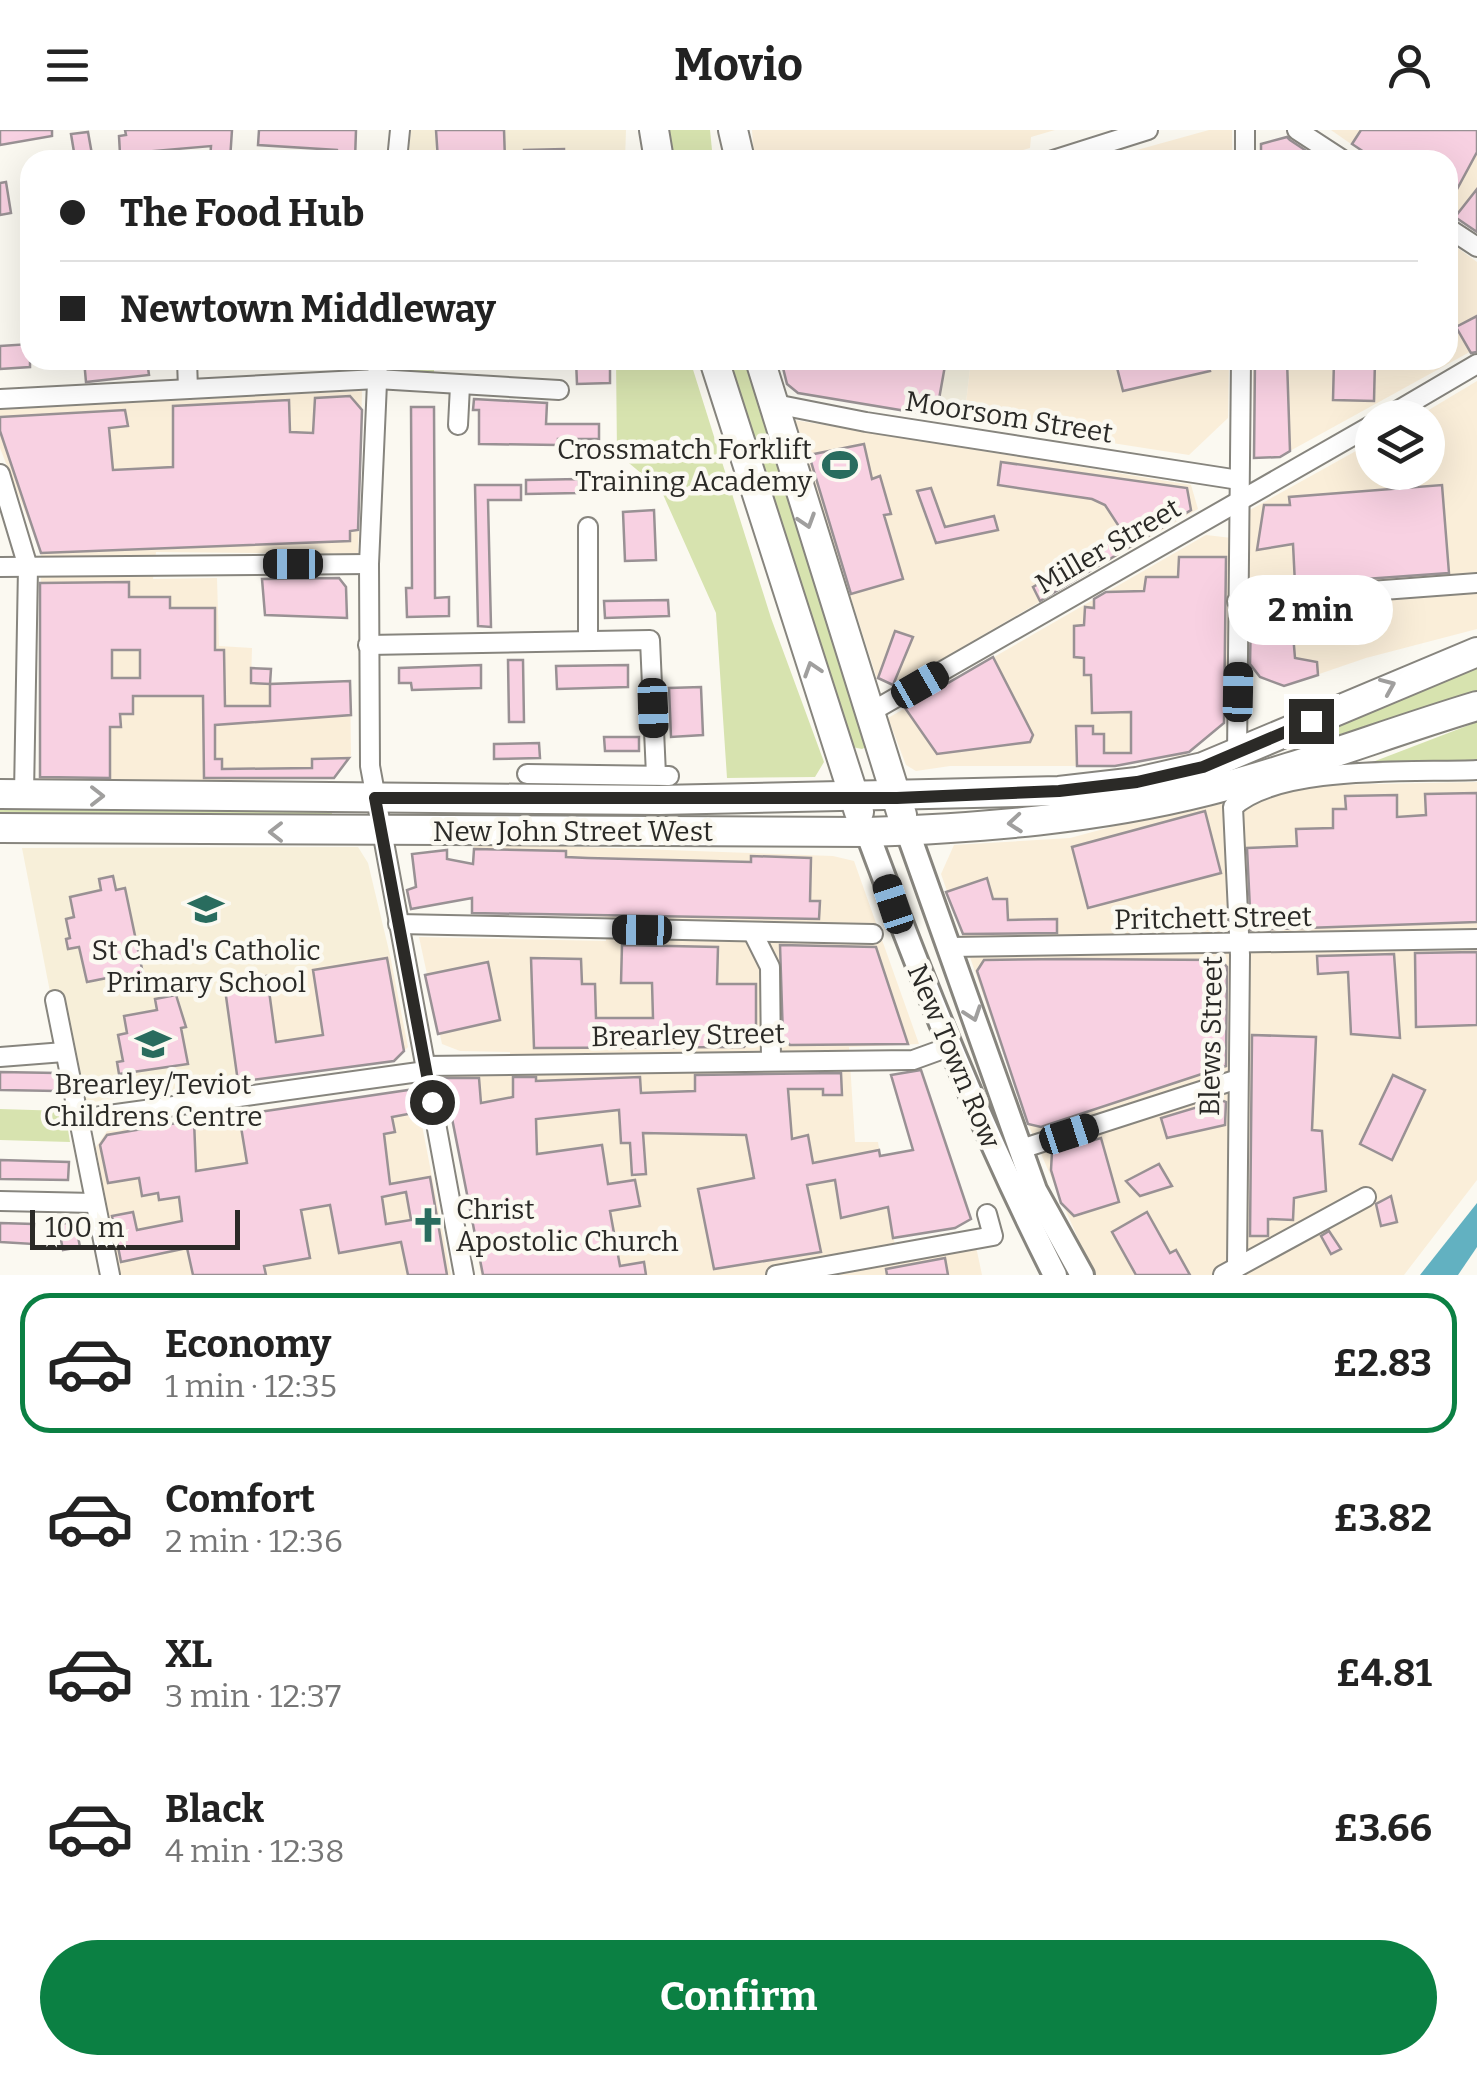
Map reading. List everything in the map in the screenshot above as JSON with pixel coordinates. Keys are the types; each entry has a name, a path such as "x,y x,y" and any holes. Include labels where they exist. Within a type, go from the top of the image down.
{"highway":[{"path":"717,370 867,832"},
{"path":"723,370 726,398"},
{"path":"762,370 770,402 881,706 897,798 907,830"},
{"path":"1237,755 1477,652"},
{"path":"1237,755 1259,761 1364,740 1477,706"},
{"name":"New John Street West","path":"0,828 907,830 1062,819 1140,805 1210,790 1364,740"},
{"name":"New John Street West","path":"12,794 897,798 1059,791 1137,782 1237,755"}],"main road":[{"name":"New Town Row","path":"907,830 1021,1149 1048,1216 1082,1275"},
{"name":"New Town Row","path":"867,832 949,1047 1054,1275"},
{"path":"1021,1149 1013,1153 1032,1229"}],"street":[{"path":"1085,150 1148,130"},
{"path":"1297,130 1328,150"},
{"path":"1416,400 1477,364"},
{"path":"187,370 188,390"},
{"path":"0,400 188,390 368,370"},
{"path":"377,370 369,564 370,766 464,1275"},
{"path":"382,370 460,386 559,390"},
{"path":"1237,755 1241,370"},
{"path":"458,425 460,386"},
{"name":"Moorsom Street","path":"770,402 866,422 1239,480"},
{"name":"Miller Street","path":"881,706 1355,435"},
{"path":"0,474 28,567 12,794"},
{"path":"588,527 588,640"},
{"path":"0,567 369,564"},
{"path":"1237,601 1477,583"},
{"path":"368,645 650,640 662,775 528,774"},
{"name":"Blews Street","path":"1230,1271 1240,946 1233,807 1245,796 1319,775 1477,770"},
{"path":"398,924 753,933 866,928"},
{"path":"753,933 770,967 771,1062"},
{"name":"Pritchett Street","path":"950,947 1240,946 1477,939"},
{"path":"55,1000 110,1275"},
{"name":"Brearley Street","path":"80,1119 426,1069 914,1060 949,1047"},
{"path":"0,1058 64,1052"},
{"path":"1021,1149 1238,1079"},
{"path":"1230,1271 1366,1197"},
{"path":"0,1202 95,1203"},
{"path":"781,1275 993,1236 987,1214"}],"shaded area":[{"path":"411,130 626,130 625,150 409,150"},
{"path":"752,130 1055,130 1031,137 1030,148 1023,150 753,150"},
{"path":"1209,130 1232,130 1232,150 1137,150"},
{"path":"1331,130 1477,130 1477,232 1458,219 1458,150 1360,150"},
{"path":"1458,248 1477,262 1477,348 1458,358"},
{"path":"784,370 970,370 964,420 798,393 787,384"},
{"path":"970,370 1229,370 1228,418 1189,455 964,420"},
{"path":"1253,370 1437,370 1383,400 1355,400 1355,415 1279,457 1253,459"},
{"path":"1477,381 1477,629 1366,658 1284,686 1260,677 1246,656 1250,510 1355,451 1355,490 1445,490 1445,400"},
{"path":"362,391 358,554 156,552 153,579 217,578 219,646 252,648 251,683 350,681 351,755 334,778 40,786 41,553 0,448 0,409"},
{"path":"794,420 1191,485 1198,509 896,686 877,679"},
{"path":"1206,535 1232,538 1225,723 1185,755 1114,766 950,766 916,771 906,765 888,718"},
{"path":"1477,782 1477,1180 1404,1275 1094,1275 1028,1124 941,874 954,845 1070,838 1152,816 1329,785"},
{"path":"474,843 833,856 854,861 919,1044 849,1047 855,1142 878,1142 895,1246 974,1237 982,1275 481,1275 445,1074 510,1075 510,1052 460,1051 442,1044 419,937 606,941 605,917 472,913"},
{"name":"St Chad's Catholic Primary School","path":"358,847 368,863 390,955 225,982 238,1082 86,1103 62,996 51,997 22,848"},
{"path":"390,955 408,1047 394,1061 238,1082 224,982"},
{"path":"415,1089 451,1275 119,1275 96,1147 107,1131"}],"green space":[{"path":"665,130 710,130 712,150 670,150"},
{"path":"434,370 434,374 389,371"},
{"path":"616,370 693,370 771,618 824,762 815,777 727,778 716,613 661,490 617,453"},
{"path":"733,370 758,370 868,746 862,749 852,747"},
{"path":"1477,662 1477,698 1268,753"},
{"path":"1477,722 1477,761 1370,763"},
{"path":"0,803 332,805 332,821 0,819"},
{"path":"0,1109 65,1111 70,1142 0,1140"}],"water":[{"path":"1477,1203 1477,1247 1458,1275 1420,1275"}],"building":[{"path":"0,130 52,130 52,136 0,145"},
{"path":"125,130 232,130 231,150 211,150 211,146 120,150 119,136 126,135"},
{"path":"259,130 356,130 355,150 258,145"},
{"path":"436,130 504,130 505,150 437,150"},
{"path":"1361,130 1477,130 1477,152 1458,187 1458,150 1361,150 1352,144"},
{"path":"88,132 91,150 74,150 71,134"},
{"path":"1287,137 1306,150 1261,150 1261,144"},
{"path":"6,182 11,213 0,215 0,183"},
{"path":"1477,189 1477,232 1458,219 1458,213"},
{"path":"1477,316 1477,352 1471,353 1458,326"},
{"path":"20,345 20,368 0,369 0,346"},
{"path":"85,370 148,370 149,375 86,382"},
{"path":"576,370 610,370 610,383 577,384"},
{"path":"784,370 944,370 936,416 798,393 787,384"},
{"path":"1118,370 1210,371 1123,391"},
{"path":"1255,370 1287,370 1290,451 1280,457 1254,458"},
{"path":"1334,370 1375,370 1374,400 1333,400"},
{"path":"350,396 362,410 358,530 350,531 350,541 41,553 0,431 0,417 125,410 128,426 109,428 113,470 173,467 173,406 289,400 290,432 313,433 315,398"},
{"path":"474,399 547,403 546,424 599,424 599,439 558,439 558,445 479,444 479,410 473,410"},
{"path":"411,407 434,407 435,598 449,597 449,616 407,617 406,588 412,588"},
{"path":"864,444 872,479 880,476 891,514 884,515 903,579 851,594 809,455"},
{"path":"1001,462 1187,488 1191,510 1040,601 1033,587 1124,534 1105,505 1092,499 998,485"},
{"path":"579,479 579,493 526,494 526,480"},
{"path":"475,485 521,485 521,500 488,500 491,627 478,626"},
{"path":"931,488 945,527 994,516 998,530 936,543 917,491"},
{"path":"1442,490 1449,573 1295,584 1293,544 1257,550 1264,505 1290,505 1289,497"},
{"path":"654,510 656,560 625,561 623,512"},
{"path":"1179,557 1226,557 1224,723 1189,752 1115,766 1077,766 1076,726 1093,726 1093,734 1104,734 1104,753 1131,753 1131,712 1092,713 1091,675 1084,675 1084,658 1074,657 1074,626 1084,625 1085,607 1094,608 1094,599 1106,592 1144,591 1146,577 1178,577"},
{"path":"339,578 346,587 347,618 265,615 262,579"},
{"path":"129,582 129,597 170,597 170,608 215,608 215,650 224,650 225,706 270,706 270,684 350,681 351,715 215,725 215,759 222,759 222,769 312,768 312,759 349,758 334,778 204,778 203,696 133,696 133,714 120,714 121,727 110,727 110,778 40,777 40,583","holes":["112,650 140,650 140,678 112,678"]},
{"path":"668,600 669,616 605,618 604,601"},
{"path":"1291,610 1295,658 1317,662 1318,675 1284,686 1260,677 1250,664 1251,614"},
{"path":"895,631 913,637 893,685 878,678"},
{"path":"993,657 1033,735 1030,742 937,754 905,708"},
{"path":"508,660 523,660 524,722 509,722"},
{"path":"481,665 481,688 412,690 411,683 399,683 399,668"},
{"path":"628,665 628,687 557,689 556,666"},
{"path":"251,668 271,669 270,684 251,683"},
{"path":"701,687 703,735 671,737 669,688"},
{"path":"604,737 639,737 639,751 605,751"},
{"path":"539,743 540,758 494,759 494,744"},
{"path":"1477,793 1477,922 1251,930 1247,848 1297,846 1296,829 1333,828 1333,809 1346,809 1345,796 1397,795 1397,817 1426,815 1425,794"},
{"path":"1205,811 1221,873 1088,908 1072,847"},
{"path":"474,849 566,851 566,857 588,858 751,862 751,856 811,858 810,901 820,901 819,919 472,913 472,898 411,909 407,890 416,887 412,854 447,850 447,859 473,864"},
{"path":"113,876 116,890 125,888 146,988 131,991 127,974 87,982 79,947 68,949 66,919 74,917 70,897 101,890 99,879"},
{"path":"987,878 993,899 1007,899 1008,920 1057,919 1057,933 963,934 946,892"},
{"path":"622,945 718,947 717,984 756,984 756,1032 744,1047 534,1048 531,958 581,959 582,984 595,984 596,1018 653,1018 652,983 621,983"},
{"path":"780,945 876,947 908,1044 790,1045 783,1038"},
{"path":"1477,952 1477,1025 1416,1027 1415,953"},
{"path":"1394,954 1400,1038 1351,1034 1348,972 1318,974 1317,956"},
{"path":"387,958 404,1051 394,1061 238,1082 224,982 267,976 276,1042 323,1035 313,970"},
{"path":"984,960 1221,960 1227,967 1226,1066 1041,1127 1028,1124 977,971"},
{"path":"488,962 500,1020 438,1034 425,975"},
{"path":"176,995 186,1027 181,1028 188,1064 119,1074 117,1062 123,1061 118,1035 127,1033 124,1016 157,1010 155,999"},
{"path":"1252,1035 1316,1037 1312,1130 1322,1131 1326,1191 1294,1198 1293,1220 1268,1219 1268,1236 1250,1236"},
{"path":"921,1070 971,1219 955,1228 893,1238 888,1207 841,1218 835,1180 807,1185 821,1252 714,1269 698,1189 754,1178 746,1135 643,1133 646,1174 632,1175 630,1143 621,1143 619,1110 536,1119 537,1154 602,1145 608,1184 635,1180 640,1206 610,1211 620,1266 644,1262 646,1275 483,1275 444,1078 479,1078 481,1103 513,1097 513,1077 536,1077 536,1081 640,1077 641,1093 695,1091 695,1075 841,1073 842,1095 823,1095 823,1089 788,1089 792,1139 808,1135 813,1163 879,1150 880,1156 913,1150 891,1075"},
{"path":"0,1072 57,1073 57,1091 0,1090"},
{"path":"1393,1075 1425,1090 1392,1160 1360,1144"},
{"path":"415,1089 419,1112 392,1117 395,1132 384,1134 390,1184 430,1177 447,1275 408,1275 401,1242 339,1253 330,1205 301,1210 310,1258 264,1266 266,1275 193,1275 187,1248 121,1262 112,1216 133,1212 137,1230 182,1221 179,1197 159,1200 158,1193 142,1196 139,1178 108,1183 100,1145 107,1135 194,1120 196,1171 247,1163 239,1115","holes":["406,1192 411,1220 386,1224 382,1197"]},
{"path":"1221,1100 1226,1102 1225,1125 1167,1138 1161,1118"},
{"path":"1101,1138 1119,1202 1074,1216 1061,1203 1051,1170 1052,1152"},
{"path":"0,1160 69,1162 68,1180 0,1179"},
{"path":"1159,1164 1172,1186 1140,1196 1126,1181"},
{"path":"1391,1196 1397,1222 1381,1226 1376,1204"},
{"path":"1147,1212 1170,1253 1176,1250 1190,1275 1136,1275 1112,1232"},
{"path":"75,1221 80,1247 63,1250 58,1225"},
{"path":"0,1223 34,1224 33,1244 0,1242"},
{"path":"1329,1231 1341,1249 1331,1254 1321,1236"},
{"path":"945,1258 948,1275 887,1275 886,1269"}],"place":[{"name":"Crossmatch Forklift Training Academy","path":"840,465"},
{"name":"St Chad's Catholic Primary School","path":"206,909"},
{"name":"Brearley/Teviot Childrens Centre","path":"153,1044"},
{"name":"Christ Apostolic Church","path":"428,1225"}],"route":[{"path":"432,1102 375,798 897,798 1059,791 1137,782 1203,767 1311,721"}]}
